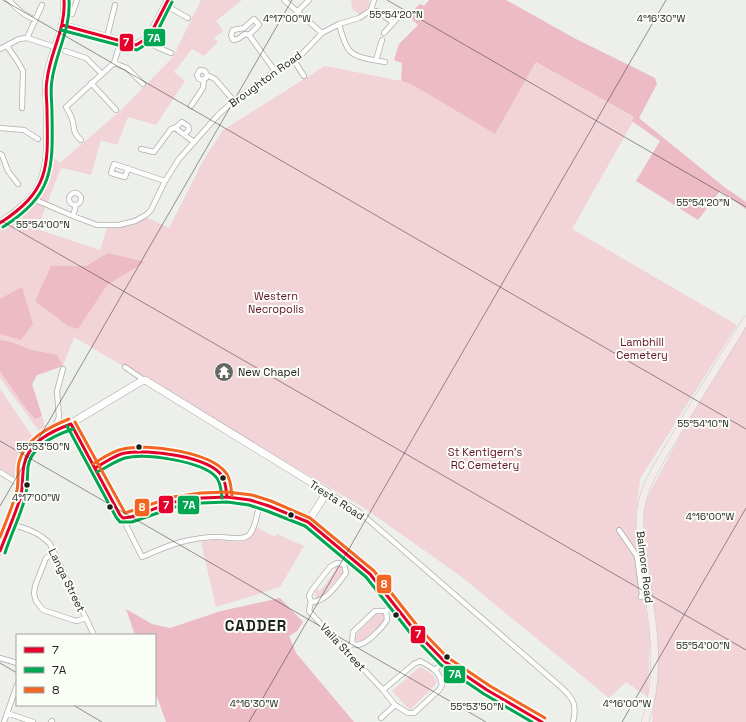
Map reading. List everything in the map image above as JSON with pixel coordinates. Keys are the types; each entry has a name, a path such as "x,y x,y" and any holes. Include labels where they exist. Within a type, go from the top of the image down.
{"main road":[{"name":"Balmore Road","path":"645,722 650,704 655,669 652,617 640,538 640,518 643,496 655,470 746,320"}],"street":[{"path":"9,0 22,14 35,20"},
{"path":"0,223 12,215 31,198 39,184 47,158 47,78 50,62 65,14 64,0"},
{"path":"72,14 77,0"},
{"path":"284,0 322,33"},
{"path":"298,12 309,0"},
{"path":"374,0 371,10 379,12 392,22"},
{"path":"62,25 136,45 149,37 166,2 188,18"},
{"path":"27,38 42,5"},
{"path":"107,37 115,5"},
{"name":"Broughton Road","path":"31,198 97,225 119,225 135,221 146,215 151,210 165,181 179,159 219,114 275,70 302,54 322,33 339,24 360,18 371,10"},
{"path":"384,32 401,14"},
{"path":"254,19 259,25 249,35 245,34 238,40 233,40 231,35 233,30 244,28 254,19"},
{"path":"339,24 350,51 360,56 385,62"},
{"path":"249,35 275,70"},
{"path":"0,49 27,38 55,47"},
{"path":"146,40 171,53"},
{"path":"376,60 382,40"},
{"path":"81,140 76,136 73,129 72,119 66,107 114,63 121,41"},
{"path":"7,46 23,71 22,108"},
{"path":"65,51 86,58 102,74"},
{"path":"293,60 304,76"},
{"path":"114,63 127,68 143,84"},
{"path":"204,80 200,80 198,78 198,72 203,70 215,79 234,101"},
{"path":"191,106 203,88 204,80 207,74"},
{"path":"91,83 116,110"},
{"path":"141,149 154,152 171,129 175,128 182,122 188,126 189,130 184,135"},
{"path":"0,128 24,130 38,139"},
{"path":"175,128 194,142"},
{"path":"0,154 2,155 8,171 18,184"},
{"path":"128,168 165,181"},
{"path":"73,216 76,205"},
{"path":"0,551 22,486 23,465 30,448 52,433 71,424 144,380 125,367"},
{"path":"52,433 59,417 57,391 62,369"},
{"name":"Tresta Road","path":"144,380 355,509 364,516 562,688 573,701 575,709 573,722"},
{"path":"71,424 120,515 125,518 174,502 202,498 227,497 260,503 308,522 351,556 370,574 419,636 444,661 487,690 542,722"},
{"path":"95,468 124,454 144,451 162,452 186,457 217,471 225,482 227,497"},
{"path":"0,472 22,486"},
{"path":"308,522 326,492"},
{"path":"125,518 126,525 142,557 172,544 196,539 219,537 243,538 250,534 260,503"},
{"name":"Langa Street","path":"10,524 40,535 50,544 94,634"},
{"path":"0,529 7,533"},
{"path":"619,530 637,556 642,594 641,597"},
{"path":"54,553 46,558 38,579 34,594 36,601 42,610 77,621 86,618"},
{"path":"344,564 351,556"},
{"path":"337,563 344,564 346,573 324,599 318,602 311,602 309,596 312,590 330,567 337,563"},
{"name":"Vaila Street","path":"311,602 309,611 383,690 395,705"},
{"path":"346,650 352,644 353,632 375,611 386,611 394,604"},
{"path":"352,644 358,646 383,627 387,620 386,611"},
{"path":"0,658 16,663"},
{"path":"381,718 395,705 408,713 414,713 442,685 441,677 435,670 420,661 414,664 383,690"},
{"path":"435,670 444,661"},
{"path":"4,722 16,687"},
{"path":"7,713 33,722"}],"green space":[{"path":"201,0 242,0 216,21 223,31 214,38 218,42 204,56 192,49 174,72 185,81 156,125 128,117 117,145 101,140 91,175 63,168 60,170 37,229 100,250 107,228 129,226 146,217 169,228 203,161 223,130 325,66 411,84 495,134 536,62 635,118 572,229 737,325 640,479 636,515 637,548 650,636 648,697 626,682 609,698 463,578 366,509 74,337 63,366 37,375 32,384 45,425 49,430 42,435 0,378 0,219 26,198 35,193 46,175 52,156 60,163 121,110 173,57"},
{"path":"351,0 369,0 369,7 360,15 352,9"},
{"path":"746,326 746,722 652,722 657,674 651,587 643,530 643,508 689,419"},
{"path":"0,389 35,440 25,453 18,476 16,478 0,468"},
{"path":"256,527 275,537 277,534 304,546 280,587 216,607 201,542 215,540 235,542 245,541 253,534"},
{"path":"339,564 343,566 343,573 319,599 316,599 315,592 317,589 320,591 336,570 334,568 336,565"},
{"path":"383,613 385,621 362,641 355,640 355,636 376,614"},
{"path":"420,667 431,673 437,683 410,710 392,691"}],"shaded area":[{"path":"429,0 506,0 576,39 655,78 657,84 639,118 723,186 746,202 746,209 720,191 698,220 636,181 660,141 632,121 634,117 536,62 495,134 411,84 401,81 402,63 394,60 399,44 418,25 408,15 420,4 424,6"},
{"path":"108,253 145,262 107,285 78,329 68,326 35,301 51,266 86,266"},
{"path":"22,287 33,324 21,340 0,334 0,299"},
{"path":"0,340 11,342 32,350 57,355 63,366 37,375 32,384 42,416 35,419 0,371"},
{"path":"280,598 303,622 297,631 289,636 296,653 354,722 166,722 156,694 156,634 135,634 126,609 152,624 170,628 221,611"}],"transit line":[{"name":"7","path":"0,223 17,211 29,199 38,188 43,175 47,147 46,84 51,60 63,21 64,0"},
{"name":"7A","path":"3,227 20,215 32,203 41,191 47,179 52,150 51,84 66,31 69,0"},
{"name":"7","path":"62,25 136,45 149,37 168,0"},
{"name":"7A","path":"61,30 137,50 153,40 172,2"},
{"name":"8","path":"0,537 17,490 18,465 22,454 32,440 46,430 69,419"},
{"name":"8","path":"75,422 125,513 173,497 201,493 227,492 252,495 271,501 310,518 374,571 419,628 447,657 490,686 545,718"},
{"name":"7","path":"71,424 123,518 131,517 174,502 202,498 227,497 250,500 308,522 370,574 415,631 444,661 487,690 542,722"},
{"name":"7","path":"0,551 21,496 23,469 26,457 30,450 42,438 71,424"},
{"name":"7A","path":"67,426 120,522 132,522 175,507 202,503 227,502 249,505 305,526 366,577 411,634 441,665 484,694 532,722"},
{"name":"7A","path":"5,553 25,498 30,460 34,453 45,442 73,429"},
{"name":"8","path":"93,464 111,453 134,447 162,448 178,451 207,460 218,466 229,478 232,496"},
{"name":"7","path":"95,468 113,457 125,453 135,452 162,453 191,459 204,463 215,469 222,476 226,486 227,497"},
{"name":"7A","path":"97,472 125,458 146,457 173,460 209,471 219,481 222,498"}],"place":[{"name":"New Chapel","path":"224,372"}],"district":[{"name":"CADDER","path":"256,626"}],"park label":[{"name":"Western Necropolis","path":"276,302"},
{"name":"Lambhill Cemetery","path":"642,348"},
{"name":"St Kentigern's RC Cemetery","path":"485,458"}]}
